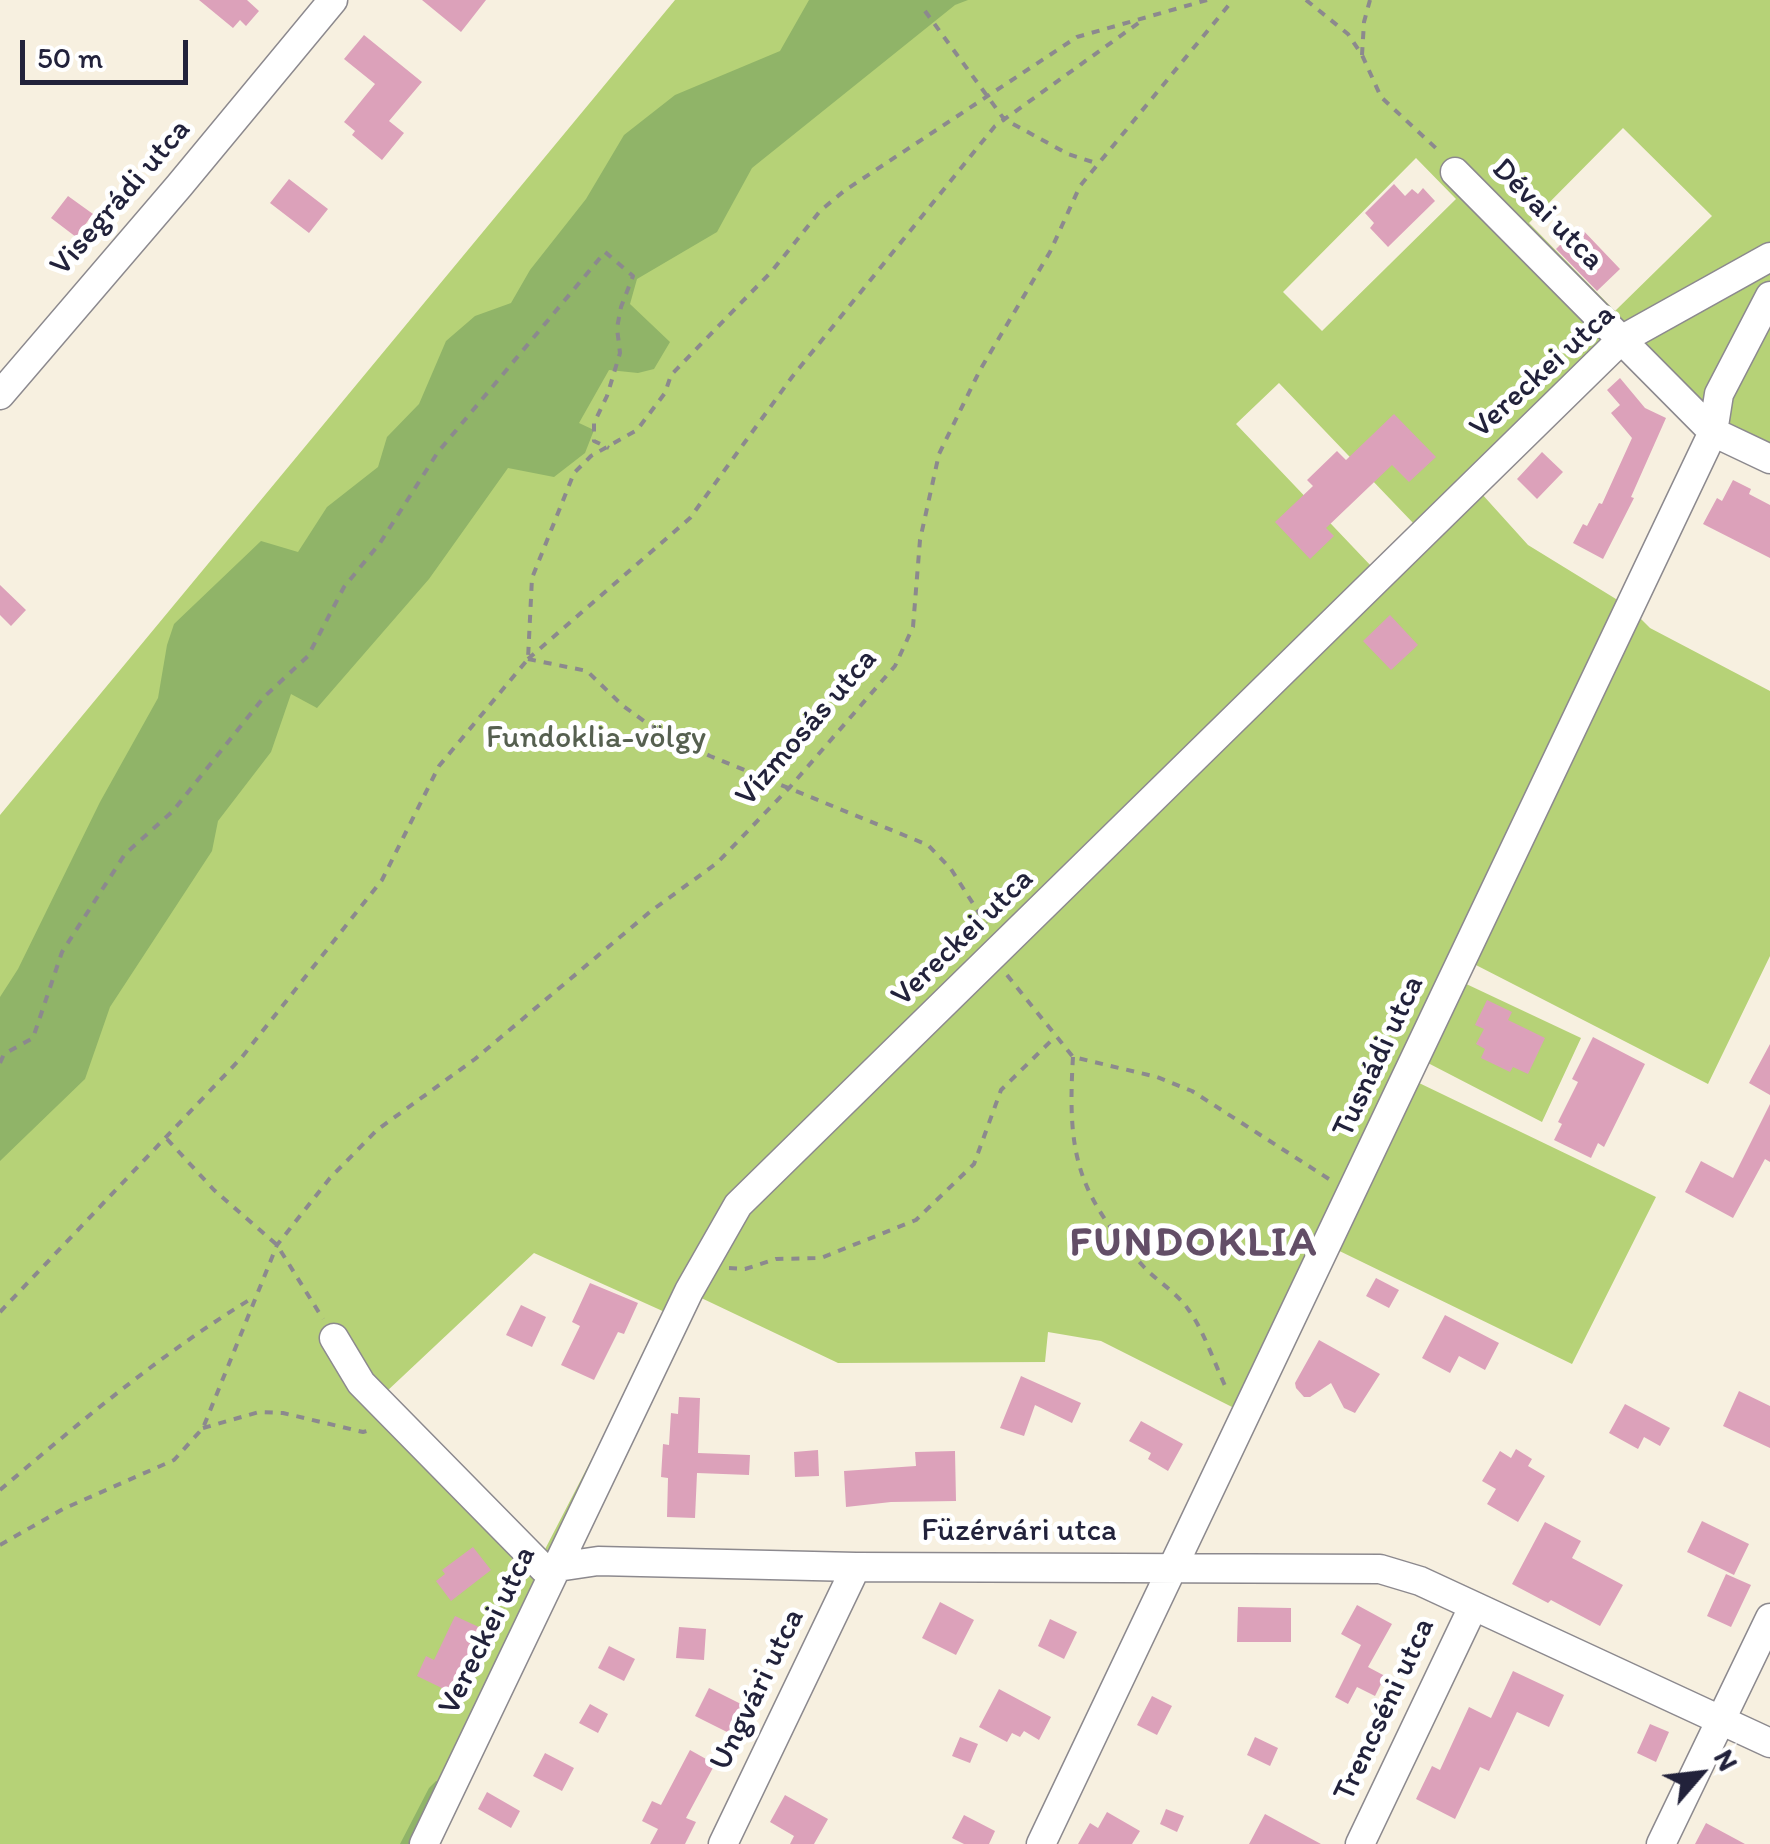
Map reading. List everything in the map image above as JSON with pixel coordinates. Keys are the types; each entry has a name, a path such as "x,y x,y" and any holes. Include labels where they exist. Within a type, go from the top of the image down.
{"street":[{"name":"Visegrádi utca","path":"0,395 333,0"},
{"name":"Dévai utca","path":"1455,172 1713,432 1770,460"},
{"name":"Vereckei utca","path":"424,1844 689,1291 738,1205 1621,340 1770,256"},
{"name":"Tusnádi utca","path":"1040,1844 1175,1568 1241,1419 1352,1194 1713,432 1719,394 1770,296"},
{"path":"334,1338 361,1382 397,1421 544,1569 558,1569"},
{"name":"Füzérvári utca","path":"558,1569 598,1561 856,1567 1380,1569 1420,1582 1770,1744"},
{"name":"Ungvári utca","path":"723,1844 856,1567"},
{"name":"Trencséni utca","path":"1360,1844 1473,1607"},
{"path":"1660,1844 1770,1618"}],"path":[{"path":"528,659 532,578 574,473 591,456 636,430 665,394 671,375 772,271 820,211 844,190 1077,37 1207,0"},
{"name":"Vízmosás utca","path":"203,1428 276,1245 330,1178 377,1130 474,1059 651,911 717,863 790,787 895,666 913,627 920,540 940,454 980,370 1050,252 1080,186 1233,0"},
{"path":"1306,0 1348,34 1362,54 1380,97 1434,146"},
{"path":"1362,54 1370,0"},
{"path":"926,11 1004,120 1068,154 1099,164"},
{"path":"0,1312 242,1057 382,880 439,766 528,659 690,518 792,378 995,126 1146,17"},
{"path":"0,1063 4,1054 33,1038 62,952 125,854 173,812 264,697 308,656 344,587 380,543 438,452 606,252 634,276 616,328 620,353 594,423 594,442 609,448"},
{"path":"528,659 587,672 652,727 710,756 928,845 952,869 996,955 1073,1057 1157,1077 1192,1091 1352,1194"},
{"path":"705,1266 745,1269 776,1259 821,1258 916,1220 974,1164 1001,1090 1056,1037"},
{"path":"1073,1057 1073,1142 1083,1184 1105,1224 1189,1309 1241,1419"},
{"path":"167,1139 214,1190 276,1245 334,1338"},
{"path":"0,1490 99,1406 197,1332 254,1297"},
{"path":"0,1545 64,1510 174,1460 203,1428 259,1412 283,1413 363,1432 397,1421"}],"green space":[{"name":"Fundoklia-völgy","path":"675,0 1770,0 1770,447 1728,427 1638,339 1481,493 1528,545 1629,607 1650,628 1770,691 1770,956 1708,1084 1472,963 1462,982 1581,1038 1542,1122 1426,1062 1417,1082 1656,1197 1572,1364 1323,1243 1240,1411 1101,1341 1048,1332 1045,1362 838,1363 695,1295 417,1844 0,1844 0,815","holes":["1623,128 1712,216 1615,311 1529,223","1416,158 1456,199 1322,331 1283,292","1279,383 1415,525 1372,567 1236,424","534,1253 667,1313 540,1559 386,1392"]},
{"path":"809,0 968,0 955,5 752,168 717,232 637,279 630,304 670,342 654,369 638,373 609,370 579,423 594,430 585,453 554,477 508,468 429,579 317,708 291,694 271,752 218,821 212,851 110,1007 85,1079 0,1161 0,997 158,698 174,624 261,541 298,552 327,507 378,467 387,437 419,404 446,341 475,316 511,303 530,270 586,199 624,135 675,95 780,51"},
{"path":"436,1781 447,1783 417,1844 400,1844 429,1788"}],"building":[{"path":"199,0 247,0 259,11 246,26 240,20 233,28"},
{"path":"422,0 486,0 461,32"},
{"path":"364,35 422,82 389,121 404,133 382,160 352,135 355,131 344,122 375,84 344,59"},
{"path":"289,179 328,209 309,233 270,203"},
{"path":"1394,184 1405,196 1412,189 1418,194 1423,188 1435,201 1388,247 1370,228 1374,223 1365,213"},
{"path":"68,196 93,214 76,237 51,218"},
{"path":"1579,226 1620,269 1597,291 1556,249"},
{"path":"1620,378 1645,408 1666,418 1631,497 1634,498 1603,559 1573,543 1583,524 1587,526 1599,503 1602,504 1632,438 1611,413 1620,405 1607,390"},
{"path":"1394,414 1436,457 1409,482 1392,465 1326,528 1334,536 1310,559 1275,522 1313,486 1307,480 1337,451 1346,460"},
{"path":"1542,452 1563,472 1537,499 1517,479"},
{"path":"1733,480 1770,505 1770,558 1703,524 1717,498 1722,501"},
{"path":"0,585 26,610 11,626 0,615"},
{"path":"1390,615 1418,645 1391,670 1363,641"},
{"path":"1487,1000 1512,1012 1508,1020 1545,1038 1528,1074 1513,1067 1510,1072 1481,1058 1485,1049 1476,1044 1484,1029 1475,1025"},
{"path":"1593,1037 1645,1064 1604,1147 1598,1143 1591,1158 1554,1140 1562,1124 1558,1122 1578,1082 1572,1079"},
{"path":"1770,1044 1770,1095 1749,1083"},
{"path":"1770,1104 1770,1162 1765,1159 1733,1218 1685,1192 1701,1161 1733,1178"},
{"path":"1376,1278 1399,1290 1389,1308 1366,1296"},
{"path":"590,1283 638,1303 624,1334 618,1332 594,1380 561,1365 580,1326 572,1322"},
{"path":"521,1305 546,1317 532,1347 506,1335"},
{"path":"1445,1315 1499,1343 1485,1370 1459,1356 1450,1373 1422,1358"},
{"path":"1319,1340 1380,1374 1355,1413 1344,1408 1331,1383 1310,1397 1304,1397 1296,1388 1295,1383"},
{"path":"1021,1376 1081,1403 1072,1423 1035,1405 1024,1436 1000,1428"},
{"path":"1739,1391 1770,1406 1770,1448 1723,1426"},
{"path":"679,1397 700,1398 698,1453 750,1455 749,1475 697,1473 695,1518 667,1517 668,1478 661,1477 663,1444 669,1445 671,1413 678,1414"},
{"path":"1625,1404 1670,1428 1660,1446 1644,1437 1638,1449 1609,1433"},
{"path":"1141,1421 1183,1444 1168,1471 1148,1459 1151,1453 1129,1441"},
{"path":"1516,1449 1532,1459 1528,1466 1545,1476 1518,1522 1487,1504 1496,1489 1482,1481 1500,1451 1511,1458"},
{"path":"818,1450 819,1476 795,1477 794,1452"},
{"path":"955,1451 956,1501 846,1507 844,1471 916,1466 915,1452"},
{"path":"1702,1521 1749,1544 1734,1575 1687,1552"},
{"path":"1545,1522 1581,1541 1572,1558 1623,1585 1600,1626 1512,1584"},
{"path":"473,1547 491,1570 451,1601 436,1581 445,1574 442,1570"},
{"path":"1726,1574 1751,1585 1731,1627 1707,1616"},
{"path":"940,1602 974,1620 956,1655 922,1638"},
{"path":"1357,1605 1392,1624 1368,1667 1385,1676 1375,1696 1357,1687 1348,1704 1335,1697 1361,1645 1341,1634"},
{"path":"1238,1607 1291,1608 1291,1642 1237,1642"},
{"path":"455,1616 483,1629 452,1693 417,1676 426,1656 434,1660"},
{"path":"1050,1619 1077,1632 1064,1659 1038,1646"},
{"path":"679,1627 706,1629 704,1660 676,1658"},
{"path":"609,1646 635,1659 624,1681 598,1668"},
{"path":"1513,1671 1564,1695 1549,1727 1517,1712 1489,1771 1480,1767 1455,1819 1416,1799 1432,1766 1440,1770 1469,1707 1491,1718"},
{"path":"709,1688 749,1708 735,1736 695,1716"},
{"path":"999,1689 1051,1717 1039,1740 1024,1731 1020,1737 1012,1733 1007,1742 979,1727"},
{"path":"1152,1696 1172,1706 1157,1735 1137,1725"},
{"path":"590,1704 608,1714 598,1733 579,1723"},
{"path":"1650,1724 1669,1732 1656,1762 1637,1753"},
{"path":"960,1737 978,1744 970,1763 952,1756"},
{"path":"1255,1737 1278,1748 1270,1766 1247,1755"},
{"path":"690,1750 715,1764 686,1818 696,1822 685,1844 650,1844 658,1829 642,1821 652,1801 661,1805"},
{"path":"545,1753 574,1768 562,1791 533,1776"},
{"path":"487,1792 520,1811 511,1828 478,1809"},
{"path":"785,1795 828,1819 814,1844 790,1844 794,1836 770,1822"},
{"path":"1166,1809 1184,1816 1177,1832 1160,1824"},
{"path":"1107,1812 1140,1831 1132,1844 1078,1844 1090,1823 1098,1828"},
{"path":"1265,1814 1321,1844 1249,1844"},
{"path":"964,1815 995,1831 989,1844 964,1844 952,1838"},
{"path":"1706,1823 1745,1844 1695,1844"}],"district":[{"name":"FUNDOKLIA","path":"1194,1244"}]}
